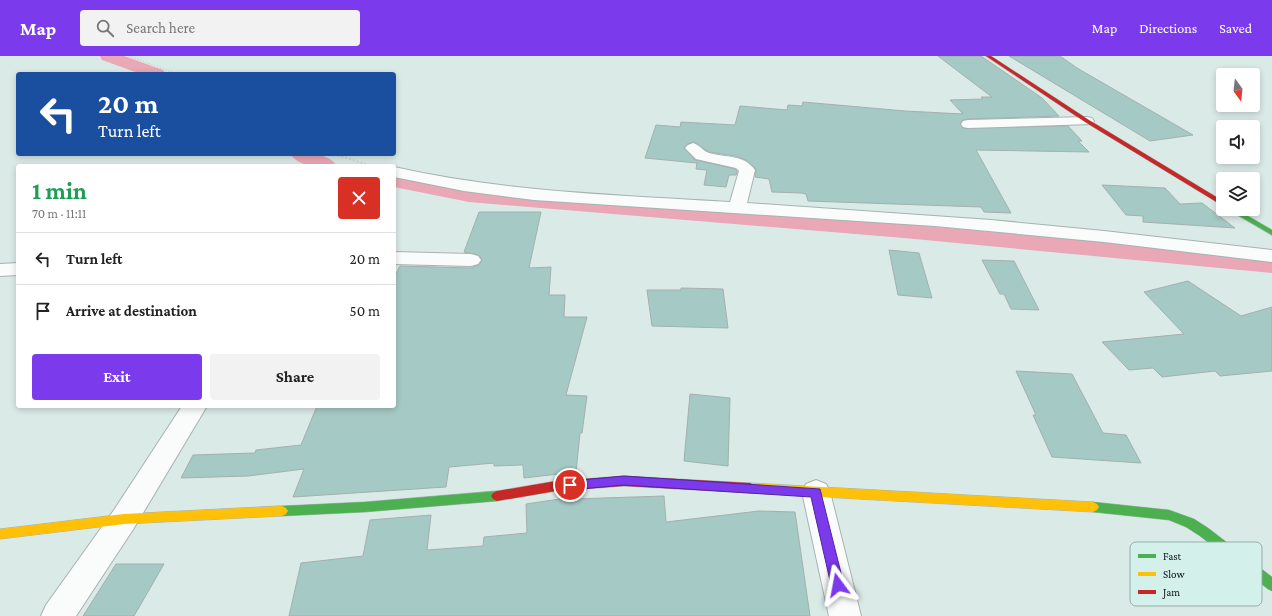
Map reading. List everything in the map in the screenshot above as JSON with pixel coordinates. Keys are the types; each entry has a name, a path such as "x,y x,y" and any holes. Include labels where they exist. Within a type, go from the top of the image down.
{"street":[{"path":"988,56 1087,121 1216,200"},
{"path":"968,124 1087,121"},
{"path":"693,148 702,156 742,164 746,167 747,170 737,208"},
{"path":"396,172 434,182 512,193 627,202 839,214 1026,228 1272,256"},
{"path":"1243,216 1272,233"},
{"path":"396,258 472,260"},
{"path":"0,270 16,269"},
{"path":"57,616 124,519 194,408"},
{"path":"0,534 124,519 365,507 484,498 556,486 624,480 816,492 1072,505 1169,515 1190,523 1217,542"},
{"path":"816,492 845,616"},
{"path":"1262,577 1272,585"}],"path":[{"path":"129,56 173,72"},
{"path":"340,156 366,164"}],"building":[{"path":"938,56 981,56 1042,98 1059,116 968,119 963,120 960,123 963,128 1068,126 1082,141 1078,141 1089,152 976,150 1011,213 984,212 981,207 808,201 806,194 772,192 769,179 755,177 756,169 746,160 735,156 709,152 694,142 687,144 684,148 695,160 735,169 737,171 736,175 729,175 726,187 704,185 707,170 696,169 697,163 645,158 656,125 680,127 681,122 735,125 740,106 787,110 788,105 802,106 803,102 905,111 963,114 950,100 983,99 981,97 992,97"},
{"path":"1009,56 1060,56 1077,68 1193,135 1150,141"},
{"path":"1102,185 1165,188 1180,204 1202,203 1216,214 1216,216 1219,216 1235,228 1143,222 1143,216 1126,215"},
{"path":"479,212 541,212 529,268 551,267 549,295 565,295 564,317 587,317 566,395 587,396 582,433 580,433 576,472 524,478 523,465 494,466 494,463 449,467 446,487 293,497 304,469 248,476 181,478 193,455 255,453 256,450 301,445 316,408 396,408 396,273 400,266 471,268 479,265 482,260 479,255 464,252"},
{"path":"889,250 919,253 932,298 898,295"},
{"path":"982,260 1014,261 1039,310 1011,309 1004,294 1000,294"},
{"path":"1188,281 1241,316 1272,307 1272,371 1220,376 1215,371 1162,377 1153,368 1129,370 1102,342 1184,334 1144,292"},
{"path":"681,288 723,289 728,328 652,326 647,290 681,290"},
{"path":"1016,371 1072,374 1103,433 1126,435 1141,463 1052,457 1033,415 1036,415"},
{"path":"690,394 730,398 728,466 684,461"},
{"path":"664,496 666,522 759,511 795,512 810,616 289,616 301,563 363,556 370,520 431,515 427,550 483,546 484,537 527,533 526,504 573,497 573,499"},
{"path":"116,564 164,564 134,616 83,616"}],"waterway":[{"path":"108,56 152,72"},
{"path":"305,156 322,164"},
{"path":"396,180 469,195 904,231 1272,265"}],"traffic: fast":[{"path":"1243,216 1272,233"},
{"path":"282,511 365,507 497,496"},
{"path":"1093,507 1169,515 1190,523 1217,542"},
{"path":"1262,577 1272,585"}],"traffic: slow":[{"path":"750,488 1093,507"},
{"path":"0,534 124,519 282,511"}],"traffic: jam":[{"path":"988,56 1087,121 1216,200"},
{"path":"497,496 556,486 624,481 750,488"}],"route":[{"path":"570,485 624,480 816,492 838,585"}]}
